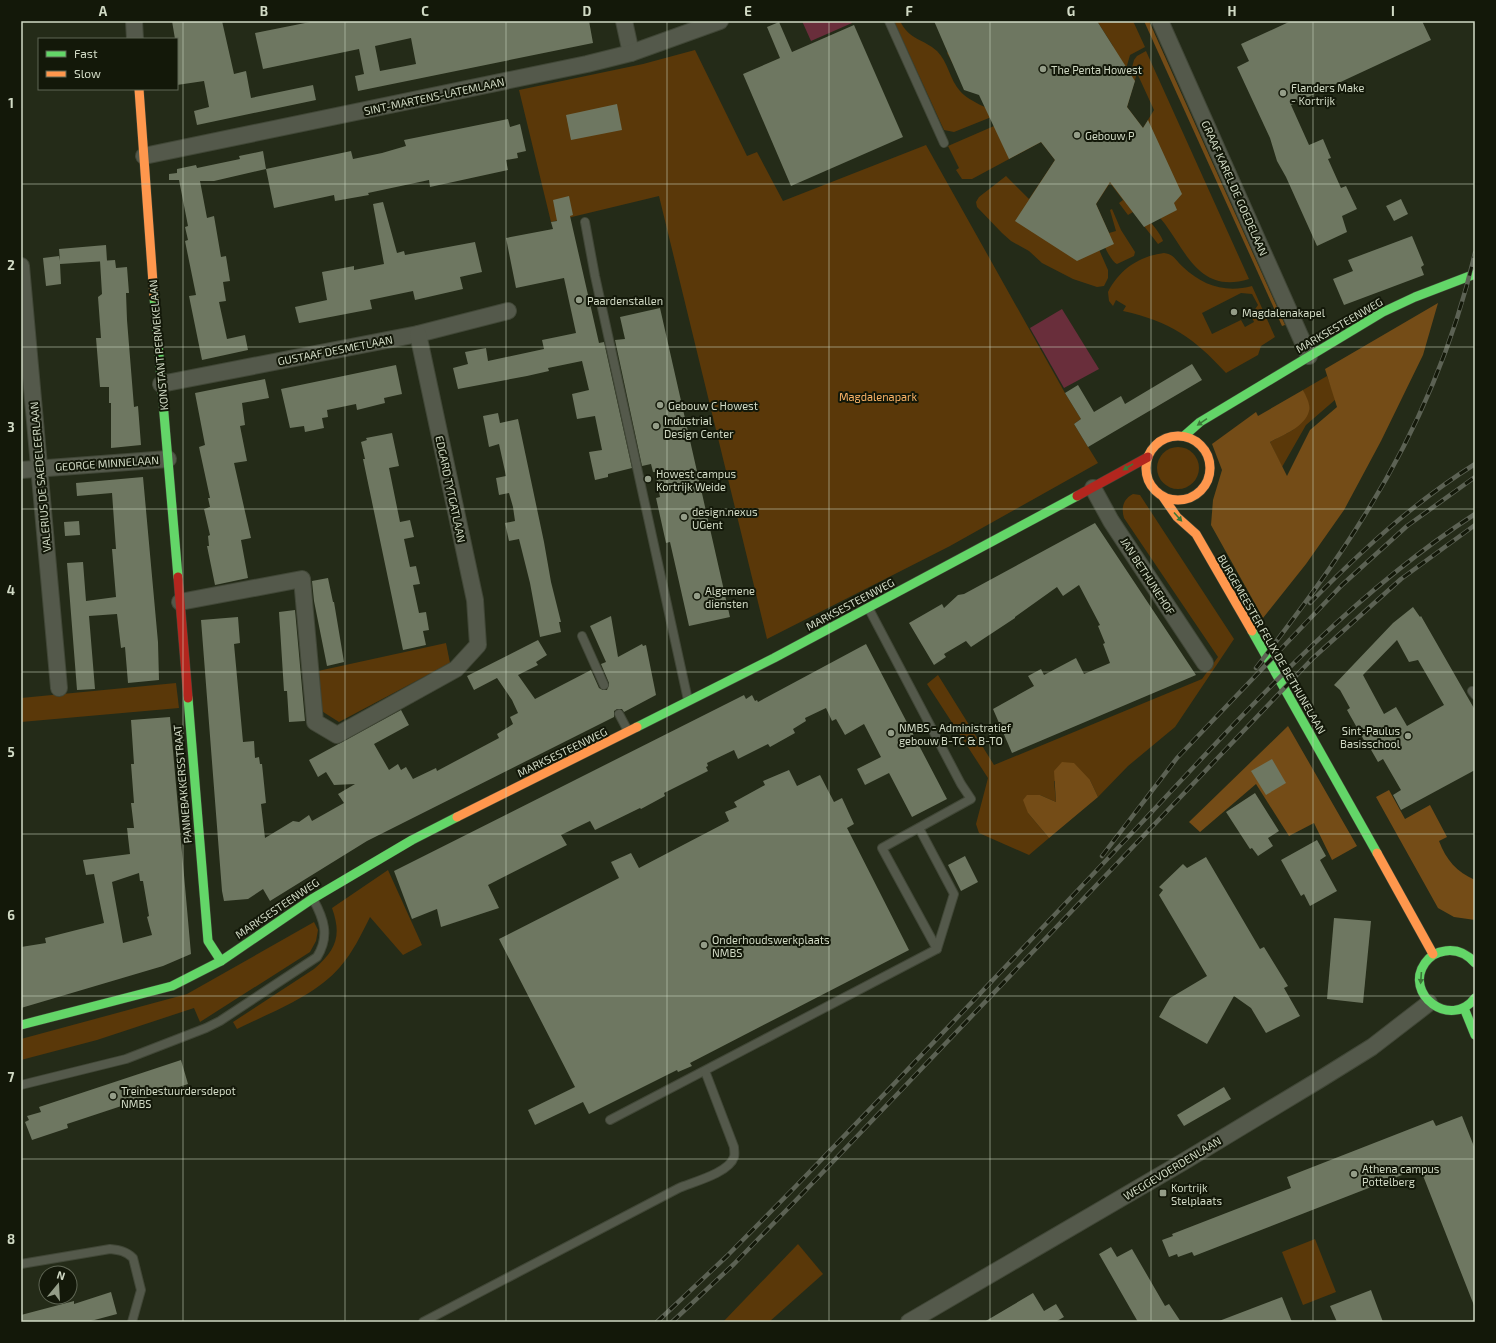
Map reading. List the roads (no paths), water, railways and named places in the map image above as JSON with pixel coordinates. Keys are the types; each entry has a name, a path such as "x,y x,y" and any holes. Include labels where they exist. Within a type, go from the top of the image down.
{"street":[{"path":"134,21 135,38"},
{"path":"624,21 632,53"},
{"name":"SINT-MARTENS-LATEMLAAN","path":"144,156 632,53 720,21"},
{"name":"GRAAF KAREL DE GOEDELAAN","path":"1160,21 1309,356"},
{"name":"KONSTANT PERMEKELAAN","path":"139,90 161,384 180,602"},
{"name":"VALERIUS DE SAEDELEERLAAN","path":"21,266 40,468 58,688"},
{"name":"MARKSESTEENWEG","path":"1184,436 1200,422 1383,312 1415,297 1475,274"},
{"name":"GUSTAAF DESMETLAAN","path":"161,384 418,334 508,311"},
{"name":"EDGARD TYTGATLAAN","path":"180,602 302,579 314,722 337,734 456,669 478,645 475,600 418,334"},
{"name":"MARKSESTEENWEG","path":"1213,427 1222,410"},
{"path":"1174,436 1184,436 1204,443 1211,467 1209,479 1204,489 1195,497 1184,501 1163,497 1154,490 1148,482 1145,472 1148,457 1157,444 1174,436"},
{"name":"MARKSESTEENWEG","path":"21,1025 172,986 221,960 312,899 412,840 688,702 869,608 1093,488 1110,481 1127,467 1148,457"},
{"name":"GEORGE MINNELAAN","path":"21,470 168,459"},
{"name":"MARKSESTEENWEG","path":"1110,481 1123,482"},
{"path":"1136,482 1148,482"},
{"name":"JAN BETHUNEHOF","path":"1093,488 1111,521 1205,663"},
{"name":"BURGEMEESTER FELIX DE BETHUNELAAN","path":"1163,497 1177,517 1196,534 1336,778 1433,954"},
{"path":"1195,497 1196,508"},
{"name":"BURGEMEESTER FELIX DE BETHUNELAAN","path":"1196,520 1196,534"},
{"name":"PANNEBAKKERSSTRAAT","path":"180,602 208,941 221,960"},
{"path":"1475,963 1471,958 1459,951 1446,950 1433,954 1423,965 1419,978 1421,992 1429,1003 1440,1010 1452,1011 1464,1008 1475,998"},
{"name":"WEGGEVOERDENLAAN","path":"908,1322 1183,1162 1372,1047 1429,1003"},
{"path":"1464,1008 1475,1035"}],"lane":[{"path":"889,21 944,143"},
{"path":"585,222 595,276 688,702"},
{"path":"869,608 971,799 882,848 936,950"},
{"path":"582,636 604,685"},
{"path":"619,714 628,732"},
{"path":"610,1120 936,950 954,894 919,828"},
{"path":"21,1085 126,1059 220,1020 317,957 322,948 325,927 322,915 312,899"},
{"path":"423,1322 679,1188 720,1172 729,1165 734,1157 734,1147 705,1071"},
{"path":"21,1264 110,1249 130,1254 133,1258 141,1290 132,1322"}],"railway":[{"path":"1256,668 1327,573 1366,513 1401,452 1431,388 1444,354 1456,321 1475,253"},
{"path":"1310,603 1368,546 1409,511 1475,464"},
{"path":"1102,856 1177,758 1342,585 1407,526 1475,477"},
{"path":"657,1322 727,1256 795,1187 1262,695 1302,655 1385,581 1429,546 1475,514"},
{"path":"672,1322 734,1264 804,1192 1313,658 1401,579 1475,525"}],"place":[{"name":"The Penta Howest","path":"1043,69"},
{"name":"Flanders Make - Kortrijk","path":"1283,93"},
{"name":"Gebouw P","path":"1077,135"},
{"name":"Paardenstallen","path":"579,300"},
{"name":"Magdalenakapel","path":"1234,312"},
{"name":"Gebouw C Howest","path":"660,405"},
{"name":"Industrial Design Center","path":"656,426"},
{"name":"Howest campus Kortrijk Weide","path":"648,479"},
{"name":"design.nexus UGent","path":"684,517"},
{"name":"Algemene diensten","path":"697,596"},
{"name":"NMBS - Administratief gebouw B-TC & B-TO","path":"891,733"},
{"name":"Sint-Paulus Basisschool","path":"1408,736"},
{"name":"Onderhoudswerkplaats NMBS","path":"704,945"},
{"name":"Treinbestuurdersdepot NMBS","path":"113,1096"},
{"name":"Athena campus Pottelberg","path":"1354,1174"},
{"name":"Kortrijk Stelplaats","path":"1163,1193"}],"park label":[{"name":"Magdalenapark","path":"878,396"}]}
